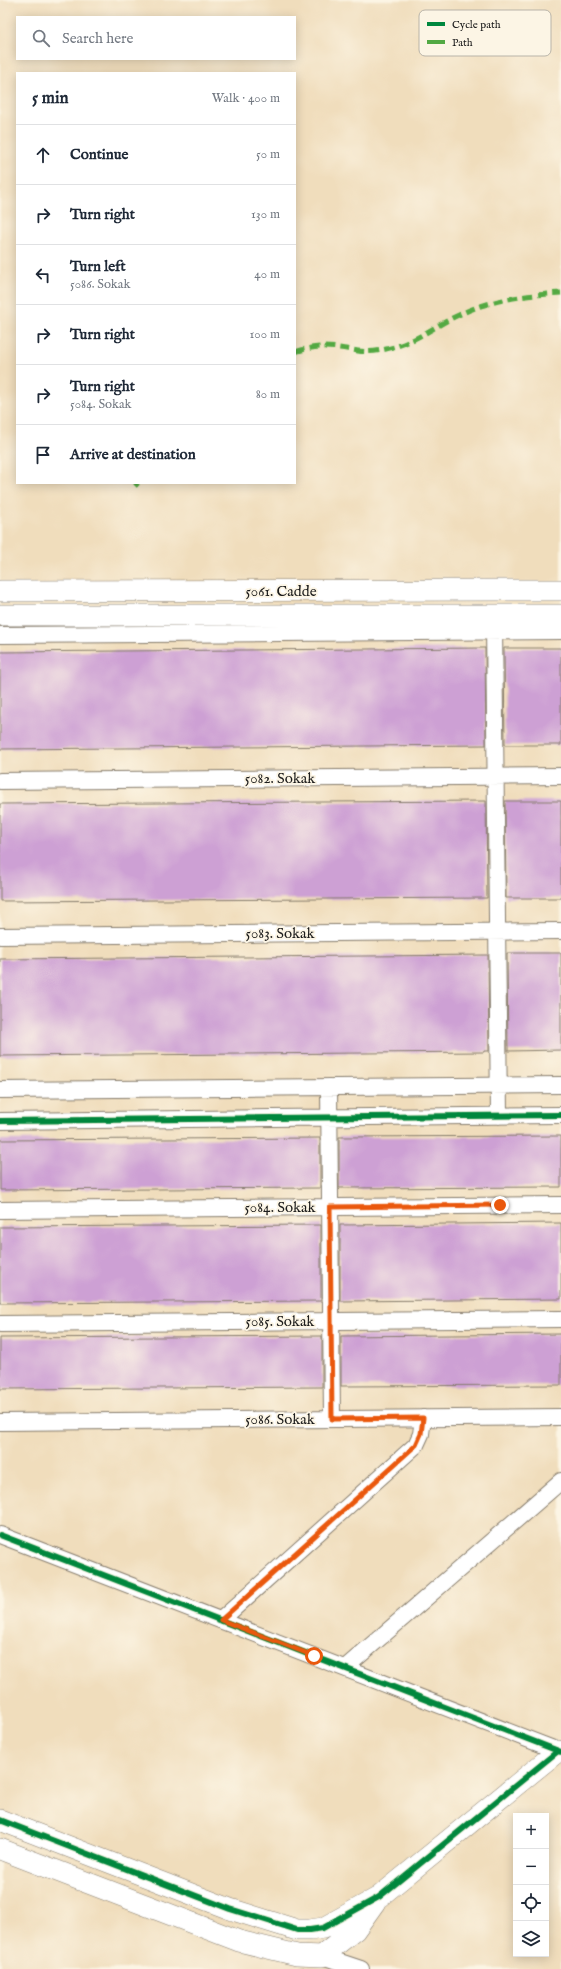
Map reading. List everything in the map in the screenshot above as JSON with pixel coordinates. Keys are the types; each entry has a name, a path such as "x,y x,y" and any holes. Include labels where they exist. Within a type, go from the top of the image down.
{"street":[{"name":"5061. Cadde","path":"0,591 561,590"},
{"name":"5061. Cadde","path":"0,616 494,623 561,615"},
{"path":"0,635 494,623 561,631"},
{"path":"494,623 499,1116"},
{"name":"5082. Sokak","path":"0,781 561,776"},
{"name":"5083. Sokak","path":"0,936 561,931"},
{"path":"0,1090 561,1085"},
{"path":"329,1087 332,1419"},
{"path":"0,1121 561,1115"},
{"name":"5084. Sokak","path":"0,1210 561,1205"},
{"name":"5085. Sokak","path":"0,1324 561,1319"},
{"name":"5086. Sokak","path":"0,1422 561,1417"},
{"path":"221,1620 416,1445 421,1434 423,1418"},
{"path":"345,1668 561,1481"},
{"path":"0,1535 560,1751"},
{"path":"0,1820 230,1909 297,1930 323,1928 379,1897 560,1751"},
{"path":"0,1849 239,1941 297,1955 322,1956 361,1969"},
{"path":"322,1956 356,1930 379,1897"}],"building":[{"path":"485,648 486,745 0,749 0,652"},
{"path":"504,648 561,648 561,745 505,745"},
{"path":"486,801 487,898 0,901 0,804"},
{"path":"505,801 561,801 561,898 506,898"},
{"path":"507,953 561,953 561,1050 508,1051"},
{"path":"488,955 489,1051 0,1056 0,959"},
{"path":"561,1136 561,1187 339,1188 339,1137"},
{"path":"320,1138 320,1188 0,1190 0,1140"},
{"path":"561,1223 561,1299 340,1301 340,1225"},
{"path":"321,1225 321,1301 0,1303 0,1227"},
{"path":"561,1334 561,1385 341,1386 341,1336"},
{"path":"322,1336 322,1387 0,1389 0,1338"}],"marked path":[{"path":"296,352 319,347 334,347 363,352 385,349 412,340 454,317 486,304 536,295 561,293"}],"cycle path":[{"path":"0,1121 561,1115"},
{"path":"0,1535 561,1752"},
{"path":"0,1820 230,1909 297,1930 310,1930 323,1928 379,1897 558,1751"}],"route":[{"path":"314,1656 221,1620 416,1445 423,1426 423,1418 332,1419 330,1207 500,1205"}]}
